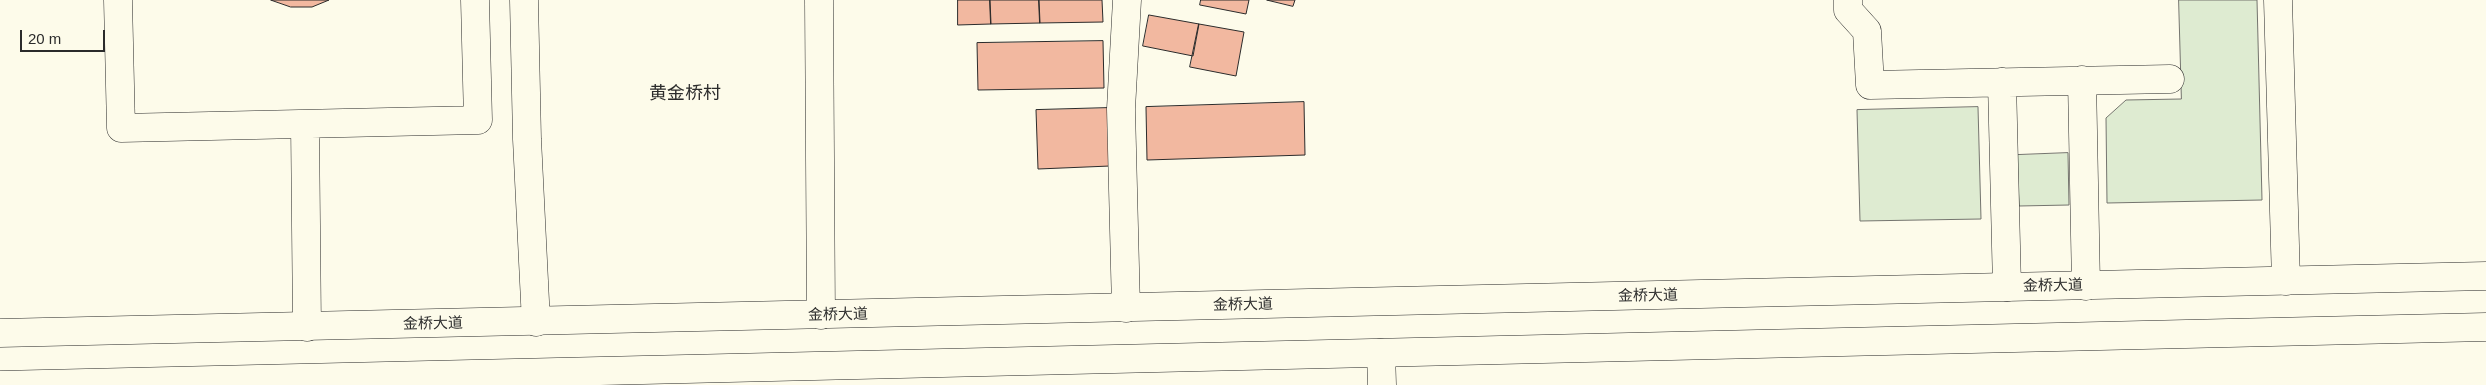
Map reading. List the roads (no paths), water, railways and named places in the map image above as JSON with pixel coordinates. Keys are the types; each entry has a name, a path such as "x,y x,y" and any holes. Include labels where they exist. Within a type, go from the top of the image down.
{"main road":[{"path":"118,0 121,128 478,120 475,0"},
{"path":"524,0 527,139 536,322"},
{"path":"819,0 821,315"},
{"path":"1126,308 1121,109 1127,0"},
{"path":"1848,0 1848,10 1867,31 1870,85 2170,79"},
{"path":"2278,0 2286,281"},
{"path":"2082,80 2086,286"},
{"path":"2002,82 2007,287"},
{"path":"305,124 307,327"},
{"name":"金桥大道","path":"0,334 2486,276"},
{"path":"0,385 2486,327"},
{"path":"1381,353 1382,385"}],"district":[{"name":"黄金桥村","path":"685,94"}]}
